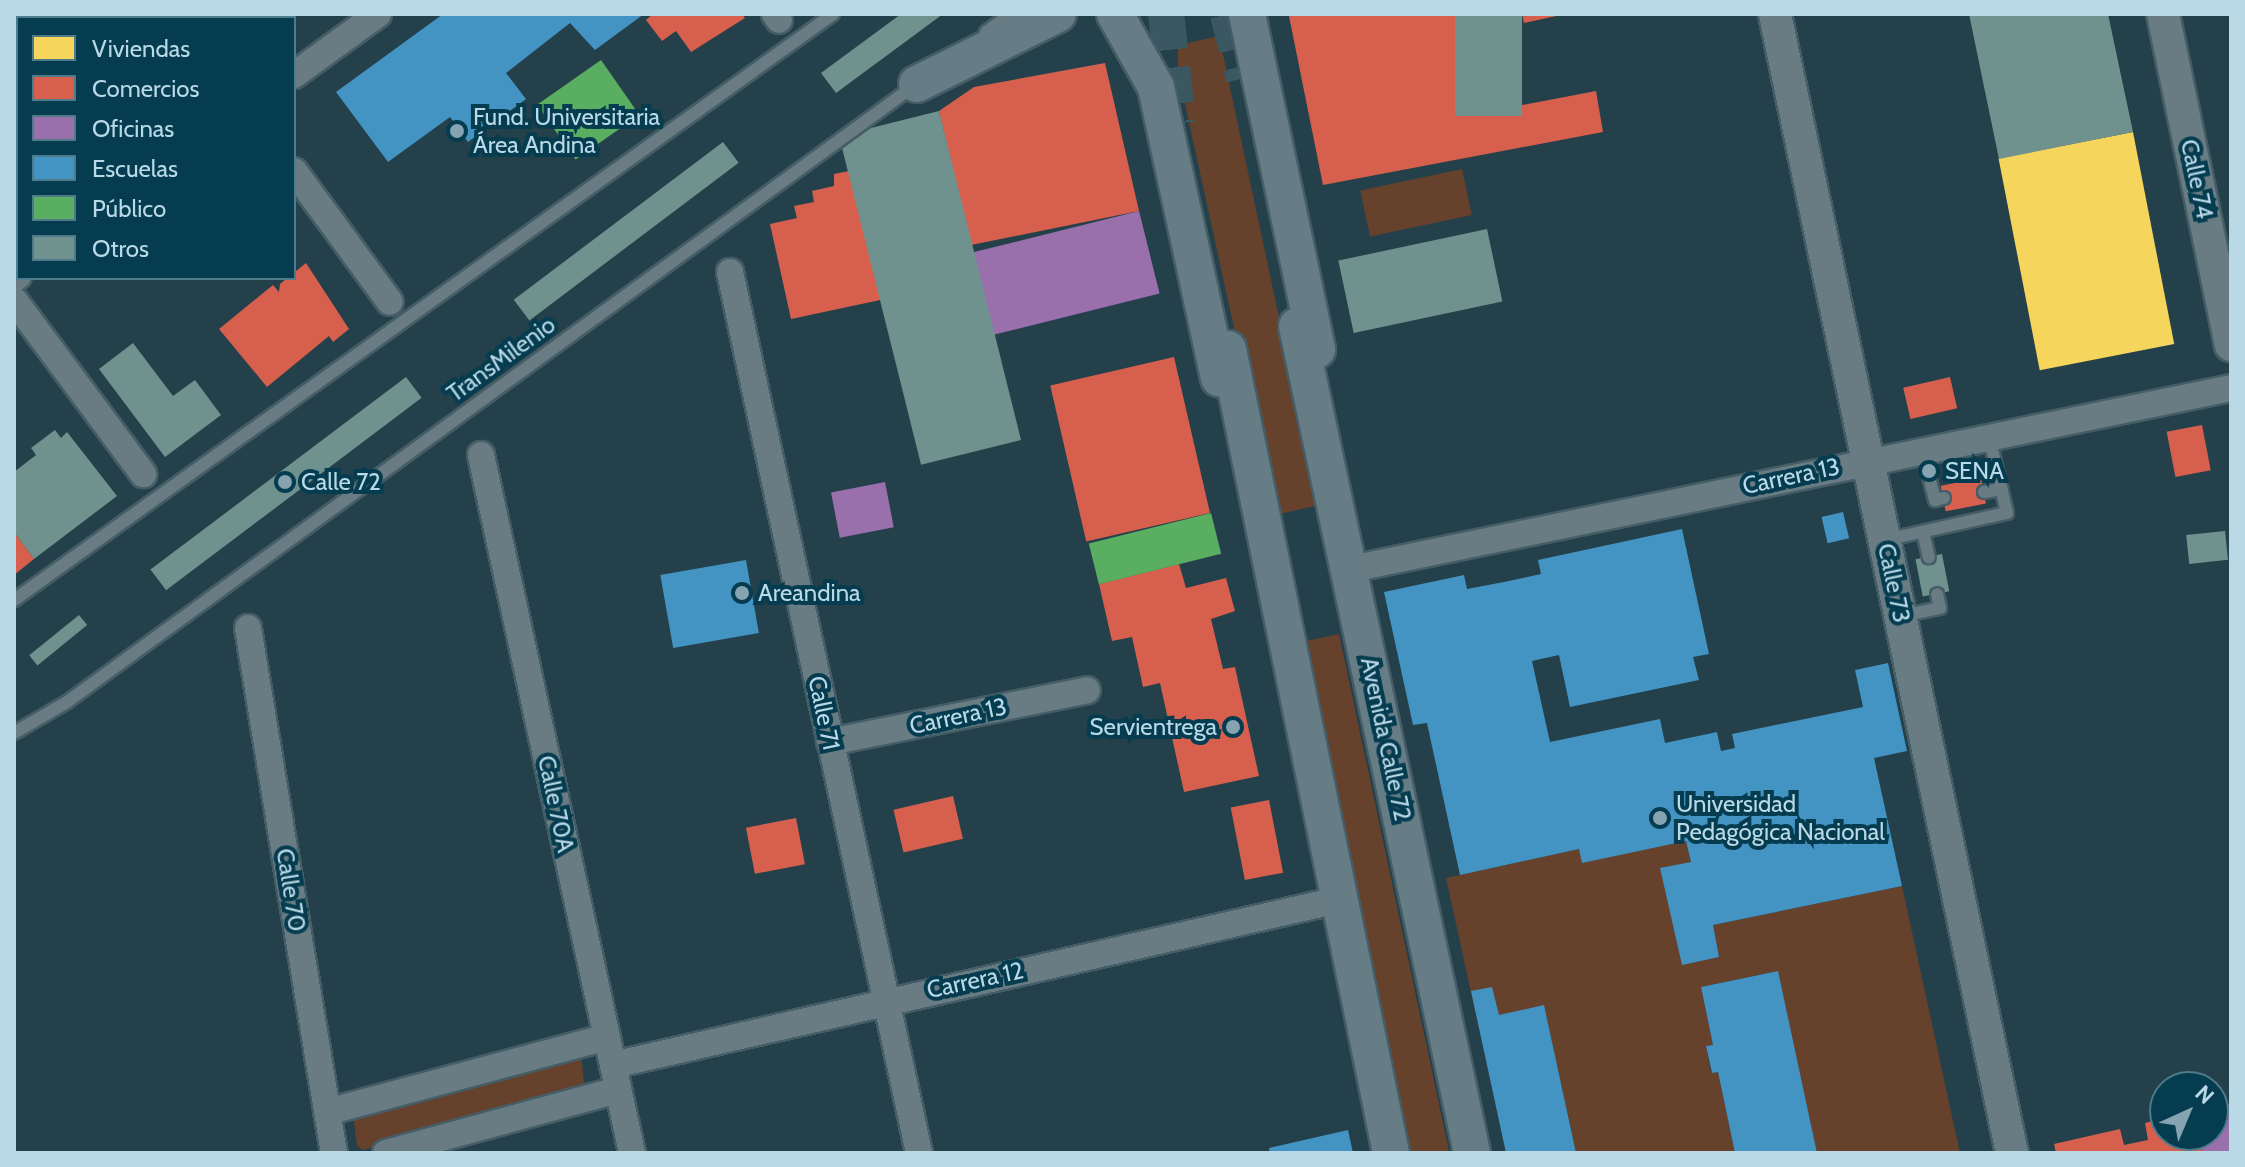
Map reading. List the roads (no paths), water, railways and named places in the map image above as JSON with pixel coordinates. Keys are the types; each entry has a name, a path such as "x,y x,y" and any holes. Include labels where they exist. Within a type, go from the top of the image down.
{"main road":[{"path":"917,84 1058,14"},
{"path":"1115,14 1156,87 1244,489 1274,586"},
{"path":"1247,14 1340,461 1351,569"},
{"name":"Avenida Calle 72","path":"1297,326 1351,569 1472,1153"},
{"path":"1228,349 1391,1153"}],"street":[{"path":"296,74 378,14"},
{"name":"Calle 73","path":"1775,14 2012,1153"},
{"name":"Calle 74","path":"2163,14 2231,345"},
{"path":"296,174 390,302"},
{"name":"Calle 71","path":"730,272 919,1153"},
{"path":"14,300 143,474"},
{"name":"Carrera 13","path":"1351,569 1922,448 2231,388"},
{"name":"Calle 70A","path":"481,455 632,1153"},
{"name":"Calle 70","path":"248,628 334,1153"},
{"name":"Carrera 13","path":"830,742 1087,690"},
{"name":"Carrera 12","path":"386,1153 615,1077 886,999 1338,900"},
{"path":"327,1112 607,1037"}],"lane":[{"path":"14,600 833,14"},
{"name":"TransMilenio","path":"14,733 67,702 1011,14"},
{"path":"1885,540 2007,513 1989,436"},
{"path":"1922,448 1939,499"},
{"path":"1984,492 2002,489"},
{"path":"1923,532 1929,557"},
{"path":"1901,616 1940,608 1937,594"}],"tunnel":[{"path":"1166,14 1178,123"},
{"path":"1228,14 1244,78"}],"place":[{"name":"Fund. Universitaria Área Andina","path":"457,131"},
{"name":"SENA","path":"1929,471"},
{"name":"Calle 72","path":"285,482"},
{"name":"Areandina","path":"742,593"},
{"name":"Servientrega","path":"1233,727"},
{"name":"Universidad Pedagógica Nacional","path":"1660,818"}]}
